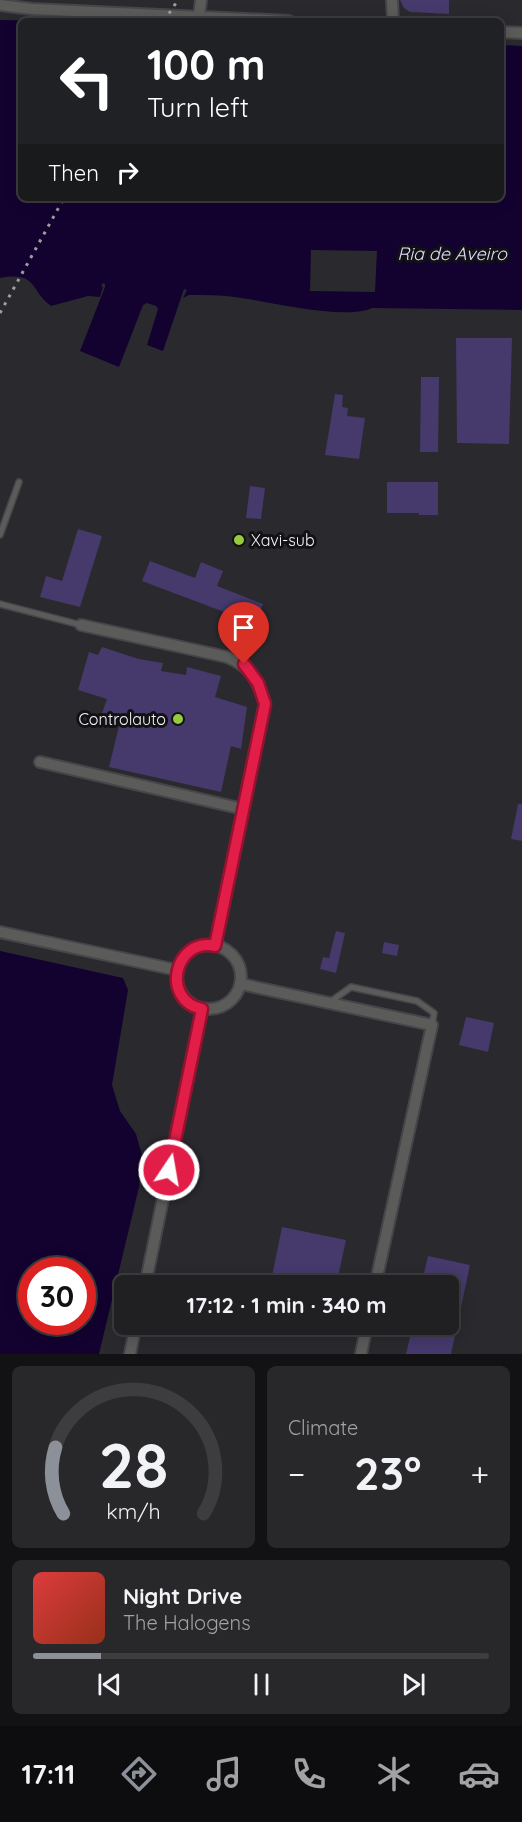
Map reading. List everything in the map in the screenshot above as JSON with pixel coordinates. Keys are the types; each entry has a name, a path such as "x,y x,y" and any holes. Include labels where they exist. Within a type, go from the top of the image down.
{"street":[{"path":"200,16 201,0"},
{"path":"392,0 393,18"},
{"path":"0,5 32,9 236,18"},
{"path":"504,32 522,33"},
{"path":"81,625 227,657 244,664 258,683 265,704 215,946"},
{"path":"40,762 243,809"},
{"path":"0,932 177,970"},
{"path":"215,946 223,948 234,957 241,970 241,984 235,998 223,1007 202,1009 183,998 177,985 177,970 183,957 195,948 215,946"},
{"path":"241,984 432,1025 377,1275"},
{"path":"147,1275 202,1009"},
{"path":"130,1354 134,1335"},
{"path":"361,1354 365,1335"}],"lane":[{"path":"0,535 19,482"},
{"path":"0,604 81,625"},
{"path":"329,1003 351,987 417,1001 434,1013 432,1025"}],"water":[{"name":"Ria de Aveiro","path":"0,20 18,20 18,201 504,201 504,45 522,46 522,310 372,308 360,311 325,311 229,296 189,295 183,298 187,290 184,289 163,351 147,345 158,309 147,303 143,305 119,367 80,351 105,284 101,286 103,287 100,297 88,296 51,306 27,280 12,277 0,278","holes":["311,250 377,251 375,292 310,291"]},
{"path":"0,951 123,978 128,990 112,1085 120,1111 136,1134 142,1155 139,1187 118,1275 114,1275 114,1291 99,1354 0,1354"}],"building":[{"path":"400,0 449,0 449,14 410,12 404,8"},
{"path":"456,338 512,338 509,444 457,443"},
{"path":"421,377 439,377 438,452 420,452"},
{"path":"335,394 343,395 342,407 348,408 347,416 365,418 359,459 325,455"},
{"path":"387,482 438,482 438,515 387,513"},
{"path":"250,486 265,488 261,519 246,518"},
{"path":"78,529 102,536 80,607 40,597 46,576 62,581"},
{"path":"150,561 195,578 201,562 223,571 217,586 263,604 256,624 142,581"},
{"name":"Controlauto","path":"102,647 139,659 163,663 161,671 186,675 187,667 221,676 215,697 247,707 241,749 231,746 221,792 109,767 120,722 101,716 107,699 78,690 89,652 98,655"},
{"path":"518,804 522,804 522,841 511,839"},
{"path":"336,931 345,933 336,973 320,969 323,957 329,958"},
{"path":"384,942 399,945 397,956 382,953"},
{"path":"466,1017 494,1023 488,1052 459,1045"},
{"path":"282,1227 346,1240 338,1275 272,1275"},
{"path":"428,1256 470,1265 459,1317 459,1275 424,1275"},
{"path":"410,1335 455,1335 451,1354 406,1354"}],"railway":[{"path":"166,18 178,0"},
{"path":"0,313 62,201"}],"place":[{"name":"Xavi-sub","path":"239,540"},
{"name":"Controlauto","path":"178,719"}],"route":[{"path":"169,1170 202,1009 183,998 177,985 177,970 183,957 195,948 215,946 265,704 258,683 244,664"}]}
